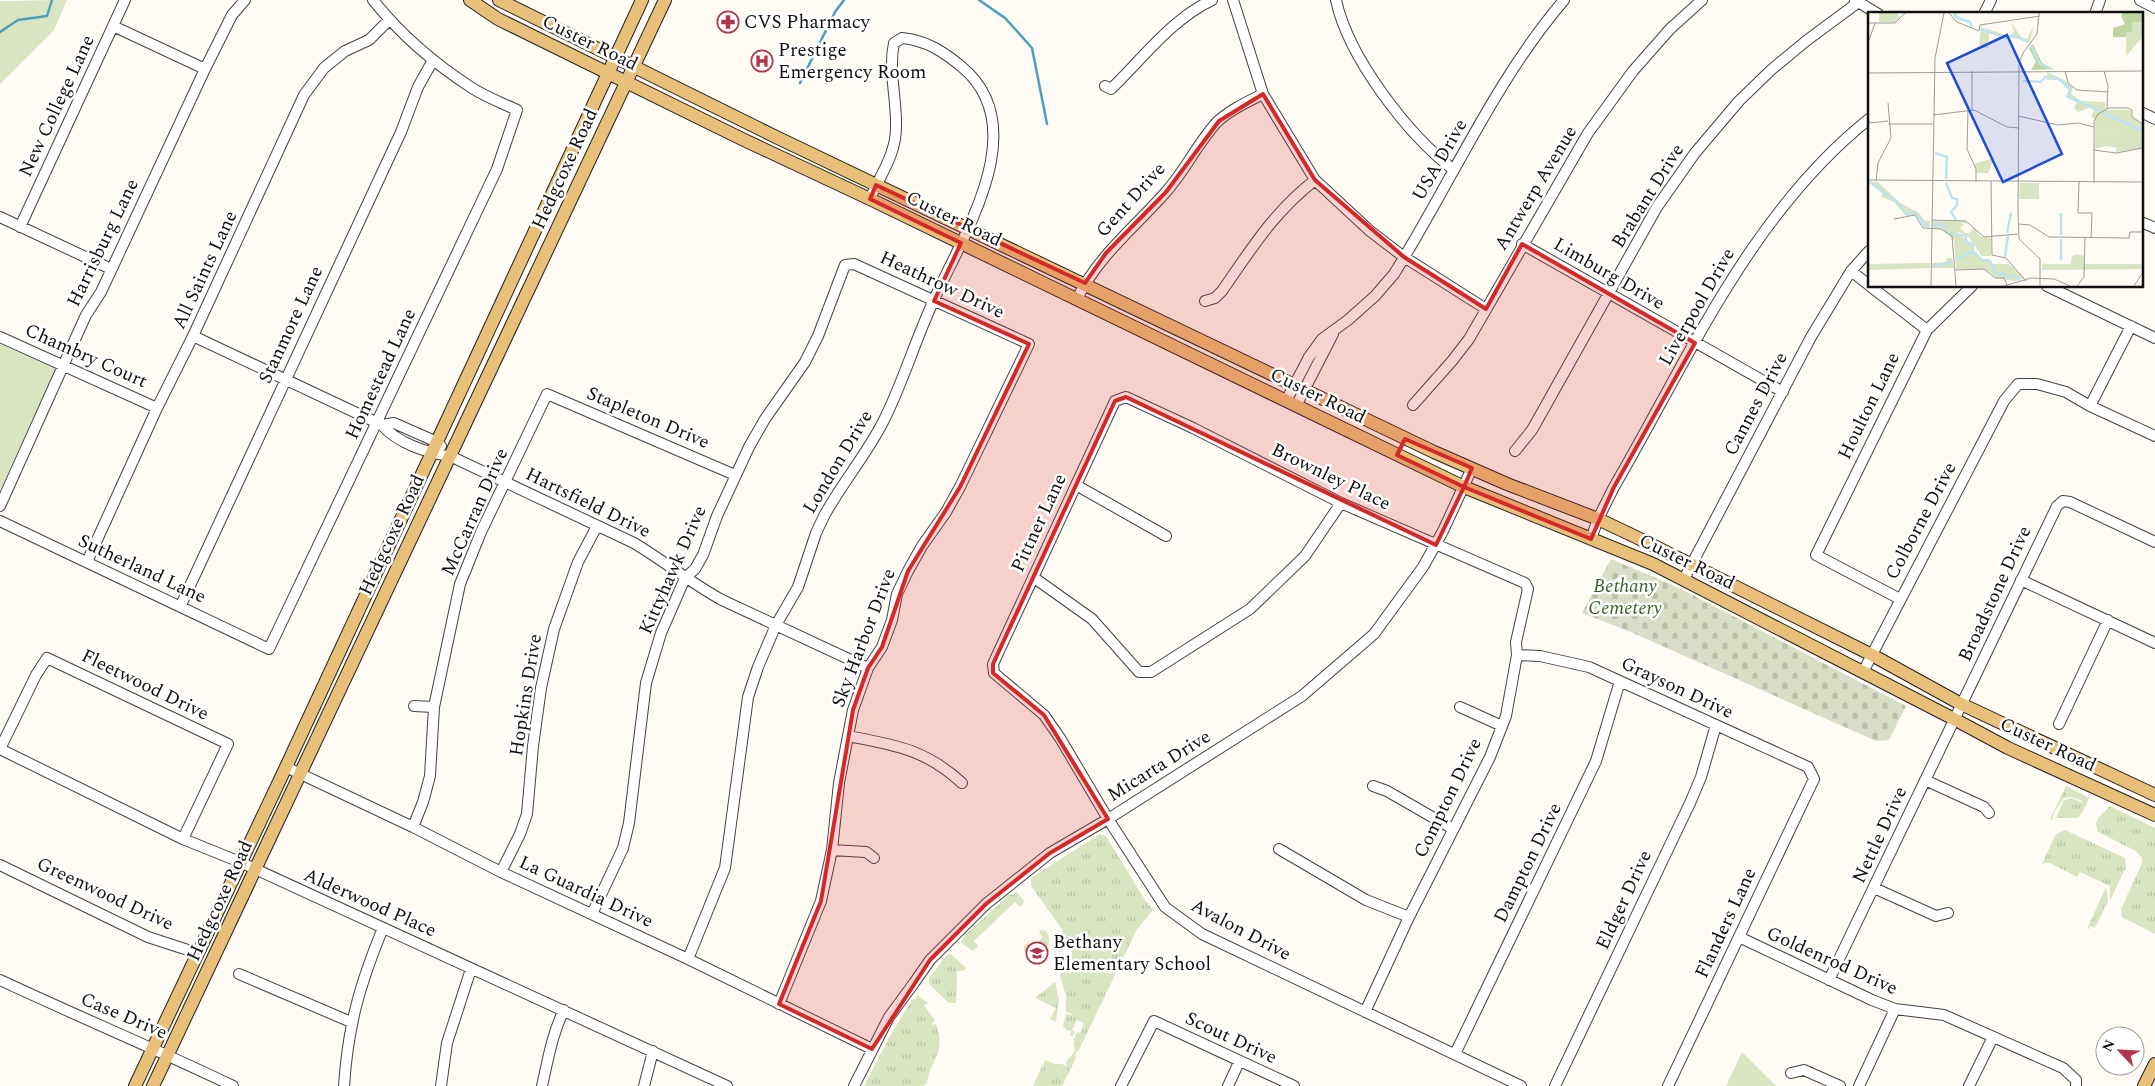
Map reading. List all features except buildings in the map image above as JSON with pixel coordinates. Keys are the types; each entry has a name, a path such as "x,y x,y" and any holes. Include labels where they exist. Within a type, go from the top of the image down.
{"main road":[{"name":"Custer Road","path":"470,0 498,19 609,72 742,140 870,199 1464,487 1684,579 1954,718 2008,748 2155,815"},
{"name":"Custer Road","path":"499,0 749,124 1299,387 1507,484 1598,519 1872,655 1961,704 2155,794"},
{"name":"Hedgcoxe Road","path":"135,1086 286,767 642,0"},
{"name":"Hedgcoxe Road","path":"154,1086 665,0"},
{"path":"742,140 749,124"},
{"path":"525,252 542,261"},
{"path":"2102,791 2110,774"},
{"path":"2144,1086 2155,1064"}],"street":[{"name":"New College Lane","path":"20,227 126,0"},
{"name":"Harrisburg Lane","path":"0,506 86,315 101,292 232,15 245,0"},
{"path":"373,0 389,20 433,60"},
{"path":"1105,86 1112,89 1178,21 1212,0"},
{"path":"1233,0 1263,94 1315,180 1370,231 1404,257 1486,309"},
{"path":"1336,0 1340,17 1373,81 1418,138 1454,170"},
{"name":"USA Drive","path":"1291,404 1299,387 1336,329 1375,296 1394,274 1517,60 1543,24 1564,0"},
{"name":"Antwerp Avenue","path":"1414,405 1452,362 1469,339 1522,244 1588,133 1633,70 1670,29 1702,0"},
{"path":"1856,0 1875,12"},
{"name":"Brabant Drive","path":"1515,451 1532,430 1610,294 1657,207 1695,153 1739,100 1806,41 1856,4 1856,0"},
{"path":"1985,12 1991,0"},
{"path":"2096,12 2100,0"},
{"path":"2140,0 2155,8"},
{"name":"All Saints Lane","path":"87,562 157,408 194,336 304,95 324,68 345,52 369,40 389,20"},
{"path":"113,26 205,70"},
{"name":"London Drive","path":"688,959 725,868 742,729 748,697 758,667 776,625 798,587 816,533 824,516 883,422 934,301 968,229 990,172 993,128 991,109 974,79 945,53 910,39 902,38 894,43 892,60 896,128 893,152 876,185"},
{"name":"Homestead Lane","path":"269,649 380,424 497,169 517,110 473,88 433,60"},
{"name":"Stanmore Lane","path":"180,606 401,132 418,87 433,60"},
{"name":"Gent Drive","path":"1077,299 1084,283 1106,253 1166,192 1204,138 1219,121 1237,107 1263,94"},
{"path":"2142,112 2155,119"},
{"name":"Liverpool Drive","path":"1591,539 1598,519 1614,487 1695,343 1748,254 1796,192 1824,161 1868,120"},
{"path":"1206,301 1215,298 1222,291 1270,221 1287,203 1315,180"},
{"path":"870,199 876,185"},
{"path":"0,217 111,269"},
{"path":"2142,222 2155,228"},
{"name":"Limburg Drive","path":"1522,244 1783,392"},
{"name":"Cannes Drive","path":"1684,579 1811,337 1851,271 1868,252"},
{"name":"Heathrow Drive","path":"848,263 854,264 1020,340"},
{"name":"Kittyhawk Drive","path":"592,914 624,848 630,824 646,682 661,633 686,578 695,569 703,555 716,516 735,475 765,419 805,362 818,336 845,265 848,263"},
{"path":"1851,271 1868,284"},
{"path":"1873,288 1926,330"},
{"name":"Houlton Lane","path":"1900,599 1816,555 1926,330 1970,288"},
{"path":"2051,288 2155,338"},
{"path":"2131,326 2090,406 2155,436"},
{"path":"194,336 380,424 389,434 431,454 450,456"},
{"name":"Chambry Court","path":"0,337 157,408"},
{"name":"Sky Harbor Drive","path":"780,1004 821,901 832,850 839,783 853,710 868,668 882,647 892,620 897,594 908,571 960,487 1029,344 1020,340"},
{"name":"Colborne Drive","path":"1863,672 2004,401 2013,389 2018,384 2037,384 2066,392 2090,406"},
{"name":"Stapleton Drive","path":"547,394 735,475"},
{"name":"McCarran Drive","path":"413,827 423,802 430,776 434,706 460,584 481,532 547,394"},
{"name":"Brownley Place","path":"1119,400 1126,397 1341,503 1436,546 1525,583 1528,589"},
{"name":"Pittner Lane","path":"993,664 1115,401 1119,400"},
{"path":"380,424 394,423 437,442 450,456"},
{"name":"Hartsfield Drive","path":"450,456 660,558 686,578 722,600 868,668"},
{"name":"Micarta Drive","path":"854,1086 889,1018 930,960 986,904 1050,853 1108,819 1302,696 1374,634 1436,546 1472,468"},
{"path":"1076,485 1166,536"},
{"name":"Broadstone Drive","path":"1961,704 2052,514 2063,501 2078,505 2155,542"},
{"path":"1033,577 1092,619 1139,672 1151,672 1250,608 1304,556 1341,503"},
{"name":"Sutherland Lane","path":"0,521 269,649"},
{"name":"Hopkins Drive","path":"501,872 520,834 527,814 533,746 541,688 554,629 578,562 597,526"},
{"path":"2021,580 2155,643"},
{"name":"Compton Drive","path":"1365,1012 1409,917 1490,757 1506,716 1517,655 1516,642 1528,589"},
{"path":"2059,724 2108,620"},
{"name":"Grayson Drive","path":"1517,655 1540,656 1589,667 1808,767 1813,776"},
{"name":"Fleetwood Drive","path":"0,749 36,675 47,658 228,744 183,839"},
{"name":"Avalon Drive","path":"993,664 994,674 1044,715 1071,754 1108,819 1165,907 1202,934 1521,1086"},
{"name":"Dampton Drive","path":"1455,1054 1596,761 1620,681"},
{"name":"Nettle Drive","path":"1829,980 1961,704"},
{"path":"414,706 434,706"},
{"path":"1460,706 1502,726"},
{"name":"Eldger Drive","path":"1554,1086 1690,803 1701,777 1716,726"},
{"path":"848,736 892,744 916,752 933,761 962,783"},
{"name":"Alderwood Place","path":"0,749 183,839 240,862 727,1086"},
{"name":"La Guardia Drive","path":"286,767 872,1049"},
{"name":"Flanders Lane","path":"1668,1086 1814,779 1813,776"},
{"path":"1925,780 1984,807 1989,813"},
{"path":"1373,786 1387,791 1453,829"},
{"path":"1279,849 1366,900 1409,917"},
{"path":"832,850 866,852 874,858"},
{"name":"Greenwood Drive","path":"0,865 148,937 197,953"},
{"path":"1874,888 1936,916 1948,913"},
{"path":"344,1086 351,1022 363,977 383,928"},
{"name":"Goldenrod Drive","path":"1738,937 1895,1009 1944,1015 2063,1068 2076,1083"},
{"path":"440,1086 447,1043 471,969"},
{"path":"239,974 351,1022"},
{"name":"Case Drive","path":"0,980 233,1086"},
{"path":"1858,1086 1895,1009"},
{"path":"542,1086 552,1042 564,1010"},
{"name":"Scout Drive","path":"1121,1086 1154,1021 1294,1086"},
{"path":"1969,1086 1993,1037"},
{"path":"644,1086 653,1051"},
{"path":"1228,1086 1239,1062"},
{"path":"1791,1073 1804,1070 1840,1086"}],"highlighted area":[{"path":"1263,94 1315,180 1404,257 1486,309 1522,244 1695,343 1614,487 1591,539 1464,487 1436,545 1126,397 1115,401 993,664 993,673 1044,715 1108,819 1050,853 986,904 930,960 872,1049 779,1004 821,901 853,710 868,668 882,647 908,571 960,487 1029,344 934,301 961,243 870,199 876,185 1085,283 1106,253 1166,192 1219,121","holes":["1405,439 1472,468 1464,487 1397,455"]}],"green space":[{"path":"67,0 54,30 0,84 0,1"},
{"path":"0,344 56,369 0,490"},
{"name":"Bethany Cemetery","path":"1611,559 1677,587 1906,706 1889,740 1876,741 1631,632 1582,613"},
{"path":"2066,786 2089,798 2078,818 2056,818 2064,800 2072,798 2082,803 2083,801 2071,797 2064,798 2055,811 2052,820 2050,819"},
{"path":"2110,806 2155,828 2155,934 2122,917 2121,909 2142,863 2142,858 2136,851 2098,832 2096,824 2098,818"},
{"path":"2065,830 2125,858 2126,867 2110,901 2110,886 2080,872 2077,877 2048,862 2042,864 2056,834"},
{"path":"1100,834 1106,836 1153,910 1137,929 1079,1050 1076,1052 1075,1060 1062,1086 1033,1086 1045,1060 1055,1064 1067,1065 1066,1062 1075,1051 1074,1039 1077,1032 1080,1033 1084,1023 1077,1020 1072,1030 1075,1032 1072,1037 1070,1034 1072,1032 1063,1026 1066,1014 1073,1014 1066,1012 1066,997 1060,975 1066,962 1072,962 1072,950 1067,950 1062,929 1031,886 1031,878"},
{"path":"2106,887 2108,901 2095,928 2090,926 2087,929"},
{"path":"1016,891 1024,901 1021,907 1015,902 974,941 978,946 973,951 961,943 961,941 964,942 962,940 964,936 1010,894 1014,895"},
{"path":"1041,930 1046,931 1049,936 1048,945 1041,950 1027,953 1024,950 1024,946 1029,942 1034,946 1043,937 1039,933"},
{"path":"948,954 951,954 966,968 963,971 957,971 956,1003 949,1003 929,984 929,978"},
{"path":"1055,982 1059,1000 1056,1022 1050,1019 1056,1008 1035,998"},
{"path":"917,995 928,1003 924,1005 935,1021 932,1023 933,1025 936,1024 940,1042 927,1083 923,1086 864,1086 891,1034"},
{"path":"1742,1052 1776,1086 1726,1086"}],"waterway":[{"path":"0,32 18,20 47,16 52,0"},
{"path":"800,83 835,12 844,0"},
{"path":"979,0 1005,18 1032,48 1047,124"}],"place":[{"name":"CVS Pharmacy","path":"728,22"},
{"name":"Prestige Emergency Room","path":"762,61"},
{"name":"Bethany Elementary School","path":"1037,953"}]}
